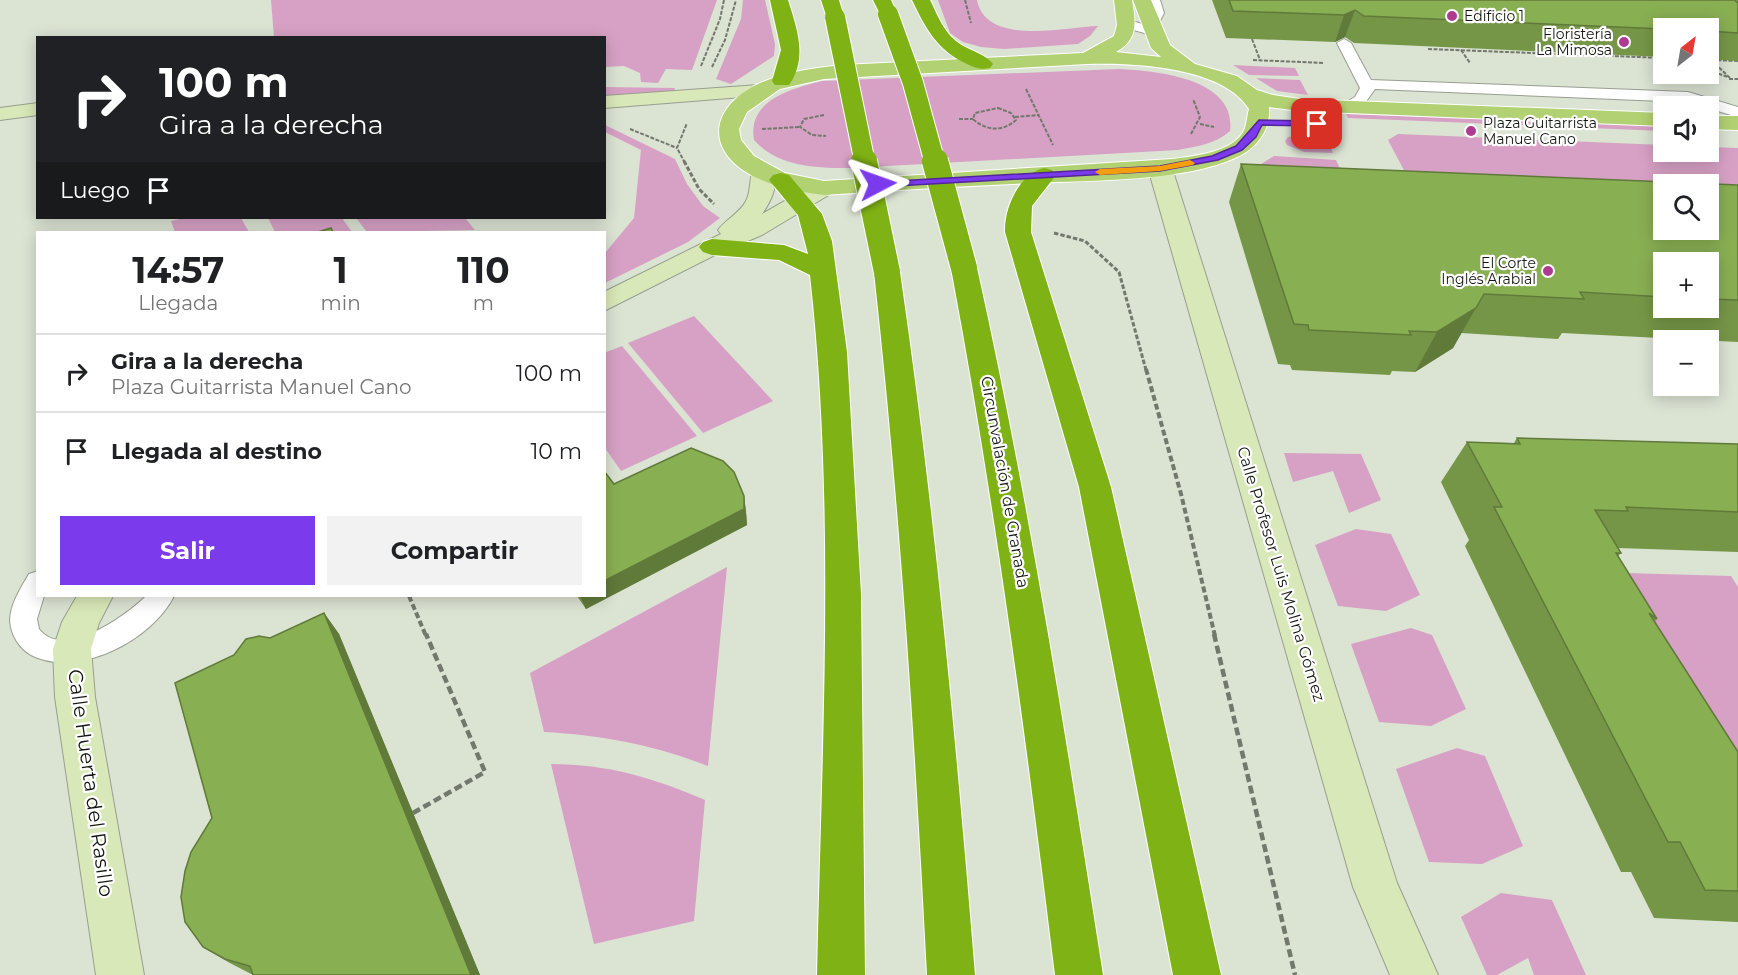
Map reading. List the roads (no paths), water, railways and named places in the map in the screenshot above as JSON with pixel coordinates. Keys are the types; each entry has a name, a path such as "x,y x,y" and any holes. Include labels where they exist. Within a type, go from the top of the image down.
{"highway":[{"path":"779,0 792,53 791,62 782,81"},
{"path":"921,0 941,41 958,53 984,64"},
{"name":"Circunvalación de Granada","path":"885,7 913,82 964,268 995,419 1034,646 1079,975"},
{"path":"832,9 870,180 887,272 908,426 932,679 951,975"},
{"path":"1051,164 1020,202 1016,217 1018,232 1095,487 1197,975"},
{"path":"772,176 800,201 810,214 819,241 833,352 843,594 841,975"},
{"path":"712,248 784,254 824,272"}],"main road":[{"path":"1088,58 1120,42 1126,35 1128,24 1123,0"},
{"path":"1142,0 1145,13 1164,51 1247,93 1285,104 1653,120"},
{"path":"1192,67 1142,59 1088,58 832,71 782,81 759,91 740,105 730,120 728,140 738,154 772,176 824,188 1051,164 1160,168 1215,158 1239,148 1253,135 1259,123 1258,111 1247,93"},
{"path":"1719,116 1738,123"},
{"path":"1259,123 1653,136"},
{"path":"1719,138 1738,139"}],"street":[{"path":"606,102 759,91"},
{"path":"0,114 36,109"},
{"name":"Calle Profesor Luis Molina Gómez","path":"1160,168 1376,888 1414,975"},
{"path":"712,248 757,207 772,176"},
{"path":"606,302 712,248 753,230 824,188"},
{"name":"Calle Huerta del Rasillo","path":"94,597 81,622 72,649 75,697 120,975"}],"lane":[{"path":"1128,24 1154,27 1157,13 1154,0"},
{"path":"1344,43 1367,88"},
{"path":"1346,107 1360,100 1367,88"},
{"path":"1367,88 1653,109"},
{"path":"1719,114 1738,112"},
{"path":"36,583 23,598 16,617 19,633 29,645 42,650 72,649 98,643 123,630 144,615 160,597"}],"place":[{"name":"Edificio 1","path":"1452,16"},
{"name":"Floristería La Mimosa","path":"1624,42"},
{"name":"Plaza Guitarrista Manuel Cano","path":"1471,131"},
{"name":"El Corte Inglés Arabial","path":"1548,271"}]}
